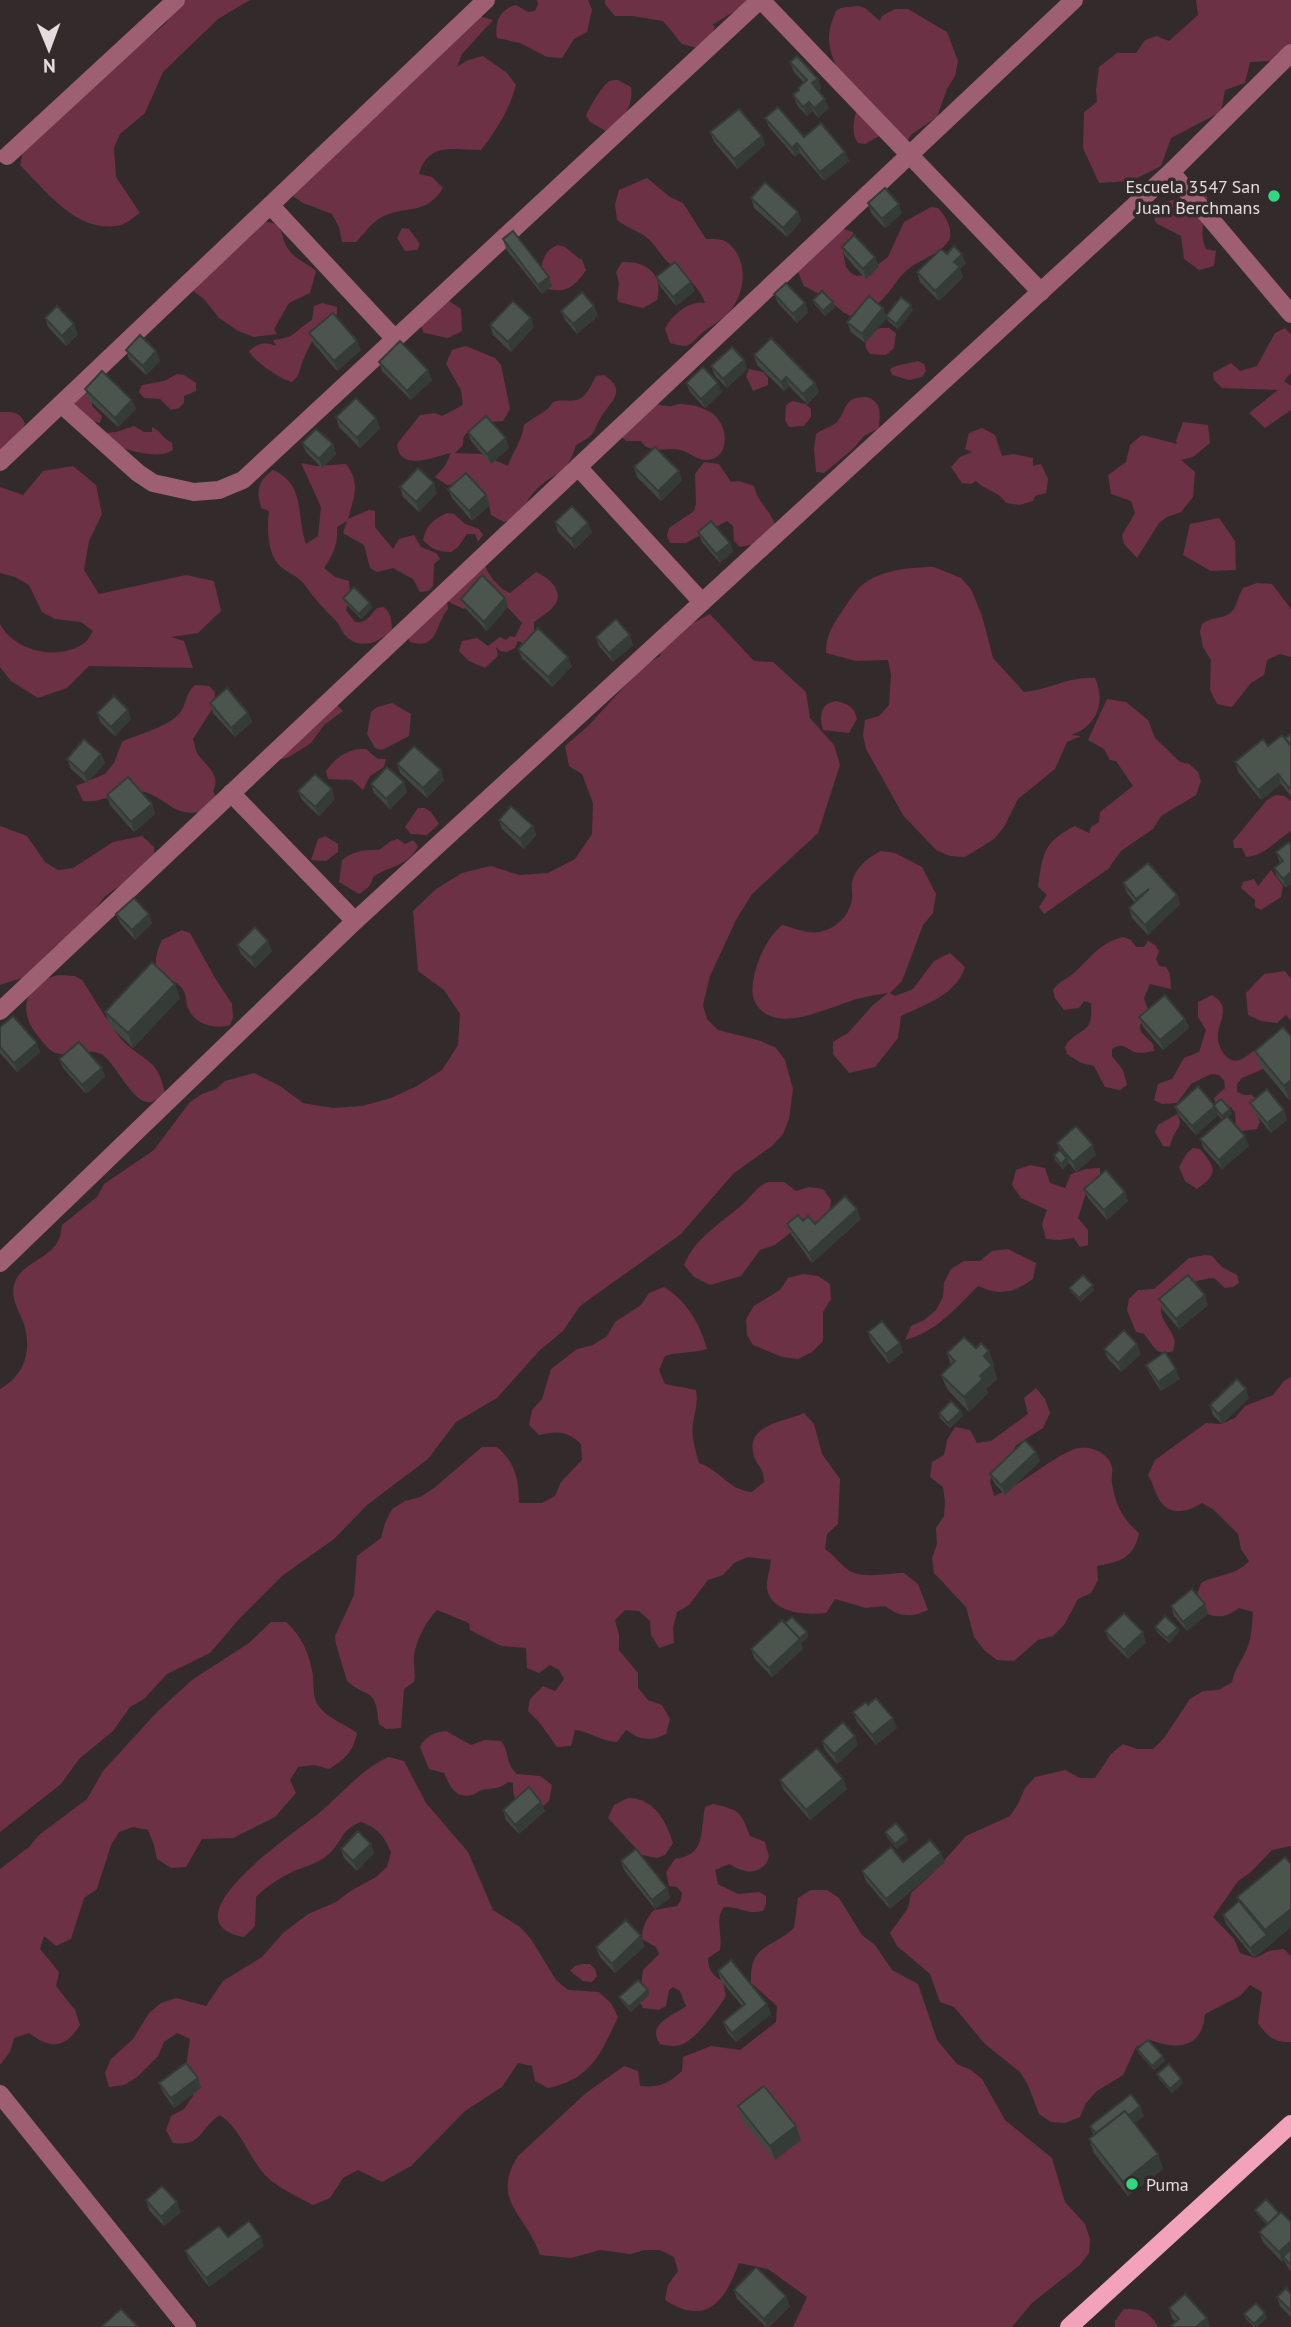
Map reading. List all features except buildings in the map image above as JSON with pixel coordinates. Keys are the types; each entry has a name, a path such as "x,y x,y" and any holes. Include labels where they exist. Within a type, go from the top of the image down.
{"main road":[{"path":"1069,2327 1291,2124"}],"street":[{"path":"7,156 176,0"},
{"path":"0,461 486,0"},
{"path":"61,404 138,474 153,483 194,492 219,490 243,480 761,0 1041,292"},
{"path":"0,1011 1074,0"},
{"path":"2,1255 355,921 1171,172 1291,53"},
{"path":"1171,172 1291,314"},
{"path":"271,206 395,339"},
{"path":"578,467 701,601"},
{"path":"232,793 355,921"},
{"path":"0,2094 187,2327"}],"shaded area":[{"path":"182,0 250,0 218,19 163,72 145,113 120,134 114,148 116,177 140,213 121,225 91,224 77,218 52,198 20,165 27,134 91,73 142,43 165,24"},
{"path":"537,0 588,0 592,10 587,32 574,39 562,58 547,57 520,43 497,38 497,22 502,13 516,5 528,12 535,11"},
{"path":"605,0 753,0 712,25 715,26 710,40 697,48 682,44 663,21 615,16 605,4"},
{"path":"1196,0 1291,0 1291,46 1273,61 1250,62 1245,83 1225,90 1221,112 1171,138 1161,166 1131,181 1099,183 1083,148 1084,112 1097,102 1099,67 1117,53 1136,53 1145,40 1157,36 1169,41 1198,15"},
{"path":"858,6 865,8 880,21 882,16 895,9 908,9 947,32 958,61 955,76 937,117 912,134 903,146 885,133 865,144 858,143 855,138 854,122 859,100 835,63 829,32 838,9"},
{"path":"479,16 493,20 462,54 457,67 468,60 483,56 507,73 516,85 497,127 481,150 443,150 429,157 419,174 432,177 443,188 429,203 380,218 356,242 342,242 339,227 332,214 303,203 290,194"},
{"path":"618,80 631,87 631,101 622,118 609,133 590,122 586,116 604,86 610,81"},
{"path":"647,178 670,197 683,203 706,239 728,243 735,250 742,267 742,286 735,304 723,318 686,346 670,343 665,329 687,306 705,303 702,295 664,258 649,239 617,220 615,205 619,190"},
{"path":"1205,189 1207,205 1203,241 1206,249 1216,251 1214,266 1199,270 1184,259 1181,236 1156,223 1151,207"},
{"path":"931,207 938,208 947,221 950,229 948,241 940,250 907,270 885,297 872,308 850,316 825,297 804,286 795,265 840,228 853,232 852,239 843,251 846,267 857,276 864,275 888,257 904,222"},
{"path":"267,222 280,229 286,246 298,259 316,271 310,293 289,303 274,329 277,334 254,337 238,331 219,318 205,300 192,290 260,223"},
{"path":"402,228 409,229 420,244 417,250 405,251 397,238"},
{"path":"558,245 565,247 581,260 581,257 586,270 577,282 567,289 541,287 544,257"},
{"path":"622,262 639,264 652,271 658,283 657,300 643,308 619,302 616,272"},
{"path":"449,301 461,309 462,331 448,338 424,333 419,322"},
{"path":"322,303 337,307 337,314 316,335 292,382 268,370 249,351 265,343 276,346 273,340 286,338 312,320 314,306"},
{"path":"889,328 896,333 894,348 886,355 870,354 865,341 874,329"},
{"path":"1285,328 1291,335 1291,373 1284,381 1291,386 1291,410 1265,428 1249,413 1278,390 1222,388 1214,380 1213,373 1231,363 1240,371 1257,366 1275,333"},
{"path":"466,346 495,358 501,365 510,409 503,421 486,423 471,430 455,453 481,454 508,466 524,425 548,409 553,402 581,398 589,390 596,376 604,375 616,388 615,397 595,430 576,445 568,464 535,491 517,515 504,522 491,515 488,500 462,483 447,485 435,477 445,466 451,453 411,460 399,453 397,444 420,415 435,413 442,416 463,405 461,390 446,364 452,350"},
{"path":"918,361 924,364 926,371 922,377 909,380 892,375 890,369"},
{"path":"749,369 763,372 768,378 768,385 753,391 746,376"},
{"path":"177,374 196,383 196,391 184,396 184,403 179,408 171,410 160,399 144,398 139,392 142,385 164,381"},
{"path":"86,390 92,394 92,406 102,416 100,423 73,415 76,397"},
{"path":"867,397 878,405 879,428 864,436 824,473 816,472 816,434 837,422 850,401"},
{"path":"792,401 806,404 811,409 811,417 804,426 789,427 785,420 786,405"},
{"path":"646,402 669,406 691,405 710,412 721,423 724,431 724,447 721,453 715,458 702,460 679,449 652,449 641,441 626,441 621,436"},
{"path":"0,412 16,413 25,424 14,444 0,450"},
{"path":"1183,422 1208,425 1210,443 1193,457 1181,460 1195,472 1193,497 1181,512 1159,523 1137,558 1124,544 1122,535 1135,513 1131,501 1111,494 1108,475 1126,462 1130,445 1142,435 1177,444"},
{"path":"134,426 144,432 152,432 152,427 155,428 172,443 173,450 161,454 134,451 120,447 105,433"},
{"path":"982,428 995,435 1002,456 1013,454 1033,458 1033,466 1041,464 1048,479 1046,493 1019,505 1006,503 976,481 971,484 962,483 951,467 960,457 972,452 965,449 969,433"},
{"path":"704,462 719,464 731,482 739,481 754,486 775,524 755,544 740,547 734,541 733,526 727,521 686,543 670,543 667,536 669,528 694,511 695,474"},
{"path":"301,463 316,466 346,464 355,484 348,519 369,510 375,511 375,527 393,549 399,539 414,535 421,547 436,553 440,559 434,564 433,586 428,591 420,592 413,579 393,568 377,572 370,568 364,545 343,533 347,521 337,527 335,548 324,568 335,577 349,581 350,595 346,610 355,622 365,621 377,608 384,607 388,612 392,629 376,641 363,644 351,640 301,581 274,559 268,531 269,511 261,508 259,496 261,482 273,470 291,484 295,492 306,544 318,536 321,507"},
{"path":"73,466 96,485 102,514 89,541 84,570 99,594 186,575 214,581 221,611 198,633 171,637 184,641 193,668 89,666 67,688 38,698 11,681 0,667 0,624 15,641 26,647 49,652 73,649 84,643 93,631 81,622 55,619 42,612 29,585 0,573 0,487 23,495 43,471"},
{"path":"447,513 454,514 465,524 479,529 483,535 478,542 475,534 467,534 451,552 436,549 426,543 423,540 428,526"},
{"path":"1219,518 1235,541 1236,570 1211,571 1183,555 1190,524"},
{"path":"484,562 494,580 510,593 536,572 555,586 557,602 534,622 530,647 518,641 515,648 507,652 496,647 498,656 485,668 469,661 459,651 462,641 477,638 488,646 500,637 506,640 510,636 515,637 522,623 486,584 464,609 447,601 448,609 435,634 426,643 410,642 406,633"},
{"path":"934,567 961,578 971,589 982,616 993,658 1024,692 1076,679 1095,678 1100,696 1093,719 1087,726 1071,735 1081,736 1067,742 1055,769 1018,799 1004,827 994,839 965,857 950,856 936,850 903,815 866,749 863,735 865,720 879,716 889,705 891,675 888,660 856,661 826,653 832,627 861,586 886,573"},
{"path":"1257,583 1272,584 1291,609 1291,657 1280,654 1267,660 1264,675 1251,683 1232,707 1217,704 1210,690 1211,660 1203,647 1200,632 1202,624 1229,614 1243,588"},
{"path":"710,614 754,661 773,662 806,692 810,718 834,745 840,765 818,833 752,894 736,920 710,976 703,1005 707,1019 718,1030 761,1041 776,1048 785,1060 793,1089 789,1119 783,1134 772,1146 734,1173 681,1234 580,1306 563,1331 539,1351 497,1398 456,1422 428,1459 367,1505 334,1539 282,1576 210,1653 167,1674 144,1699 130,1707 113,1731 79,1759 61,1784 0,1832 0,1389 21,1369 27,1353 24,1324 13,1293 18,1276 54,1247 60,1237 62,1225 97,1197 104,1184 154,1150 190,1102 216,1089 225,1081 254,1073 280,1086 303,1103 333,1108 362,1106 391,1098 442,1070 458,1045 460,1014 444,990 418,971 413,911 436,889 462,873 491,866 519,875 548,873 575,859 592,834 593,803 582,774 569,766 565,746 588,726 643,666 660,656 664,643"},
{"path":"195,685 209,686 215,692 214,706 193,739 198,754 214,776 213,791 216,797 210,810 179,810 141,791 129,796 83,801 76,786 105,774 114,763 122,742 159,727 179,714"},
{"path":"1107,699 1126,702 1148,720 1155,738 1180,762 1189,764 1198,772 1201,781 1196,795 1161,816 1153,829 1121,851 1108,869 1044,914 1039,907 1047,895 1038,887 1043,858 1050,844 1075,826 1089,833 1091,827 1099,822 1100,812 1133,786 1116,761 1110,760 1104,749 1088,740"},
{"path":"836,701 850,707 856,715 857,719 849,733 823,730 822,711"},
{"path":"392,703 411,714 409,736 382,750 375,748 367,734 371,712 377,707"},
{"path":"337,705 343,711 324,725 311,743 279,760"},
{"path":"366,749 378,759 386,759 384,767 370,776 363,790 352,780 328,779 326,771 333,763 343,754"},
{"path":"1276,795 1291,801 1291,831 1265,851 1246,857 1242,848 1234,848 1233,841 1267,800"},
{"path":"418,808 431,812 439,824 427,835 411,834 405,827"},
{"path":"0,826 27,836 45,862 58,870 73,868 113,842 142,836 154,847 155,862 105,896 91,921 54,947 22,978 0,985"},
{"path":"325,836 338,844 338,852 326,861 311,860 318,839"},
{"path":"398,839 405,844 413,840 418,846 404,862 373,877 368,887 359,894 339,882 342,860 346,857 359,852 379,850"},
{"path":"881,851 895,853 922,867 936,894 933,913 923,925 902,981 890,993 895,996 913,989 934,961 950,953 965,967 961,977 947,992 901,1016 898,1038 875,1067 849,1073 833,1054 833,1042 848,1033 873,1005 888,993 861,998 811,1015 784,1019 772,1017 759,1008 753,998 753,982 763,950 782,925 816,932 831,928 842,919 850,906 852,882 856,872 867,860"},
{"path":"1271,870 1283,886 1281,897 1261,910 1255,907 1255,900 1241,888 1243,882 1254,879 1258,886"},
{"path":"182,930 190,933 232,1004 233,1018 230,1025 212,1026 200,1022 191,1014 181,987 159,972 156,959 162,940"},
{"path":"1123,937 1131,940 1136,947 1144,947 1148,941 1155,945 1159,951 1156,959 1159,966 1166,967 1170,974 1171,989 1150,984 1144,998 1149,1013 1140,1025 1141,1032 1153,1044 1154,1051 1137,1053 1121,1046 1112,1049 1112,1056 1123,1070 1127,1085 1120,1090 1105,1087 1094,1066 1081,1063 1067,1054 1065,1047 1090,1022 1091,1003 1084,1001 1079,1008 1064,1010 1055,998 1053,990 1101,947"},
{"path":"1285,971 1291,979 1291,1021 1286,1015 1277,1023 1261,1021 1248,1015 1246,993 1264,974"},
{"path":"59,975 75,976 82,980 118,1035 153,1065 162,1081 165,1094 151,1102 144,1101 131,1091 113,1065 101,1054 59,1054 45,1044 31,1026 26,1007 28,998 39,984"},
{"path":"1212,995 1222,1005 1218,1040 1225,1055 1235,1061 1243,1059 1253,1051 1261,1054 1263,1069 1242,1078 1237,1084 1237,1092 1252,1095 1258,1101 1257,1115 1260,1122 1257,1129 1242,1131 1236,1128 1235,1113 1231,1107 1216,1105 1214,1098 1225,1088 1224,1080 1219,1075 1211,1074 1191,1084 1177,1103 1162,1104 1154,1100 1158,1084 1172,1079 1184,1058 1199,1052 1206,1030 1198,1017 1198,1002"},
{"path":"1177,1114 1179,1126 1169,1147 1163,1146 1155,1132 1158,1125"},
{"path":"1193,1148 1200,1149 1213,1170 1209,1179 1197,1189 1185,1181 1179,1167"},
{"path":"1030,1165 1045,1168 1050,1183 1065,1188 1071,1174 1100,1168 1100,1183 1087,1190 1078,1218 1088,1230 1088,1245 1080,1247 1074,1238 1046,1239 1042,1224 1047,1210 1021,1198 1012,1185 1016,1170"},
{"path":"768,1182 784,1182 796,1191 809,1187 823,1189 831,1200 829,1217 814,1224 799,1226 775,1245 760,1250 741,1276 710,1285 694,1277 684,1265 695,1246"},
{"path":"1008,1249 1036,1263 1033,1279 1006,1292 978,1286 936,1325 905,1340 911,1326 936,1310 943,1297 944,1283 951,1269 964,1261 980,1261 992,1251"},
{"path":"1212,1256 1222,1267 1237,1275 1239,1283 1225,1288 1214,1278 1207,1279 1188,1284 1170,1294 1161,1308 1162,1316 1175,1341 1173,1351 1158,1351 1144,1334 1136,1332 1127,1310 1129,1299 1138,1290 1154,1289 1189,1258"},
{"path":"803,1274 818,1276 830,1284 831,1299 823,1312 823,1341 812,1352 798,1359 782,1357 753,1345 747,1335 746,1319 754,1306 780,1290 788,1278"},
{"path":"664,1287 692,1314 707,1349 665,1356 659,1370 665,1384 696,1390 693,1429 699,1463 737,1488 752,1492 764,1482 754,1456 752,1445 755,1437 768,1426 804,1413 814,1424 822,1454 840,1479 838,1524 827,1534 825,1549 844,1567 859,1574 904,1573 918,1584 928,1610 906,1615 885,1606 866,1608 835,1599 826,1613 791,1611 776,1604 770,1597 767,1586 771,1560 748,1557 734,1563 723,1575 708,1580 689,1605 677,1612 673,1628 674,1643 659,1648 651,1635 650,1621 639,1611 625,1610 615,1620 619,1650 638,1673 638,1688 648,1700 662,1705 670,1719 666,1734 645,1739 626,1730 617,1742 575,1730 571,1746 557,1747 528,1711 530,1699 543,1686 555,1691 564,1679 559,1670 550,1665 539,1673 527,1668 526,1648 501,1646 470,1630 469,1623 437,1610 416,1645 414,1682 404,1689 401,1728 386,1729 379,1724 376,1704 370,1695 347,1681 336,1644 335,1636 354,1595 357,1556 381,1538 392,1509 434,1488 482,1447 497,1447 512,1465 517,1479 519,1503 542,1503 555,1496 561,1482 582,1460 581,1444 571,1436 557,1432 539,1435 529,1425 532,1410 542,1399 551,1369 577,1349 593,1345 607,1336 615,1322 641,1305 649,1293"},
{"path":"1291,1377 1291,1846 1272,1850 1251,1872 1238,1881 1213,1917 1234,1939 1240,1953 1255,1958 1269,1951 1284,1949 1291,1956 1291,2042 1272,2038 1258,2023 1262,1992 1250,1985 1240,1996 1205,2014 1199,2034 1187,2044 1170,2045 1150,2040 1136,2047 1123,2075 1097,2091 1086,2103 1080,2117 1065,2123 1051,2122 1039,2114 1020,2072 985,2044 954,2007 940,2002 930,1974 897,1946 890,1933 908,1908 911,1893 966,1836 1010,1816 1025,1788 1035,1777 1065,1770 1080,1778 1095,1778 1111,1754 1123,1744 1137,1749 1153,1749 1164,1738 1190,1699 1203,1691 1219,1690 1232,1682 1249,1642 1253,1612 1239,1608 1229,1614 1212,1615 1201,1611 1196,1597 1201,1583 1238,1570 1249,1561 1241,1549 1238,1534 1214,1510 1202,1503 1186,1510 1169,1509 1160,1501 1148,1475 1155,1460 1206,1423 1221,1424 1235,1418 1245,1406 1273,1395 1284,1381"},
{"path":"1036,1388 1045,1399 1050,1413 1043,1428 1016,1445 1009,1460 996,1467 990,1481 994,1496 1072,1450 1096,1450 1110,1461 1113,1491 1118,1505 1128,1523 1139,1533 1134,1548 1125,1557 1097,1566 1098,1580 1091,1593 1078,1599 1064,1625 1053,1636 1038,1640 1014,1661 997,1660 985,1651 974,1637 966,1607 934,1573 932,1558 937,1544 936,1528 944,1516 945,1501 943,1487 930,1477 932,1462 944,1455 947,1440 955,1427 970,1430 977,1443 991,1441 1028,1414 1024,1398"},
{"path":"271,1622 286,1622 301,1640 310,1661 317,1704 328,1715 357,1733 351,1750 329,1769 314,1765 298,1767 290,1780 296,1793 275,1817 233,1838 202,1839 186,1867 171,1868 157,1859 148,1830 133,1827 119,1832 111,1845 97,1889 84,1898 71,1939 56,1946 44,1936 40,1949 59,1972 56,1986 75,2010 80,2025 69,2039 57,2044 44,2042 29,2033 14,2038 10,2052 0,2065 0,1869 87,1799 103,1771 157,1712 192,1680 249,1643"},
{"path":"446,1731 471,1745 485,1740 501,1741 510,1765 517,1774 540,1776 552,1785 549,1801 538,1810 522,1804 514,1795 513,1783 508,1782 472,1795 457,1793 444,1773 429,1769 420,1747 430,1736"},
{"path":"389,1757 404,1761 426,1803 468,1852 493,1910 520,1927 531,1939 556,1980 568,1990 599,1992 611,2003 618,2017 599,2054 584,2072 575,2078 548,2088 535,2081 532,2066 518,2063 502,2087 465,2111 411,2166 382,2182 358,2170 343,2178 330,2198 313,2205 271,2181 254,2161 234,2128 220,2115 196,2139 173,2143 166,2130 171,2116 184,2109 193,2096 193,2081 186,2067 190,2039 177,2033 164,2042 158,2056 137,2077 124,2085 109,2087 105,2073 111,2059 133,2039 149,2013 161,2003 176,1998 206,2006 223,1981 262,1957 283,1933 308,1914 336,1902 387,1867 391,1852 386,1841 380,1833 361,1822 346,1831 327,1856 282,1877 256,1897 255,1926 244,1937 223,1928 218,1913 226,1896 242,1876 361,1775"},
{"path":"628,1798 652,1806 663,1819 673,1843 665,1855 657,1858 642,1855 608,1818 614,1805"},
{"path":"713,1804 738,1813 750,1836 765,1842 769,1857 766,1864 752,1871 744,1871 729,1864 715,1870 718,1884 738,1894 759,1892 766,1896 766,1904 763,1911 758,1912 724,1907 719,1922 720,1950 708,1958 712,1972 723,1982 726,1996 707,2023 689,2041 677,2046 663,2045 660,2044 656,2031 663,2021 686,2006 680,1991 673,1987 669,1990 666,2006 659,2010 643,2008 639,2001 643,1970 659,1954 656,1947 642,1939 643,1931 654,1910 677,1906 681,1900 682,1893 677,1887 669,1886 666,1872 675,1859 685,1857 697,1847 705,1807"},
{"path":"811,1890 827,1890 839,1898 862,1935 875,1945 892,1970 918,1984 937,2040 957,2064 982,2079 1005,2120 1052,2158 1065,2202 1085,2224 1090,2239 1089,2253 1080,2265 1032,2303 1012,2327 793,2327 807,2297 768,2269 739,2263 721,2299 703,2310 692,2311 665,2300 668,2285 678,2271 674,2257 660,2250 630,2254 600,2250 571,2258 540,2255 513,2207 508,2185 510,2171 518,2156 586,2093 624,2066 638,2071 640,2086 658,2086 682,2071 683,2057 711,2046 740,2050 776,2022 777,2006 751,1983 751,1970 763,1949 794,1928 798,1898"},
{"path":"583,1964 590,1964 595,1969 597,1976 592,1982 583,1981 570,1971"},
{"path":"1124,2309 1144,2312 1158,2327 1115,2327 1115,2321"}],"place":[{"name":"Escuela 3547 San Juan Berchmans","path":"1274,196"},
{"name":"Puma","path":"1132,2184"}]}
